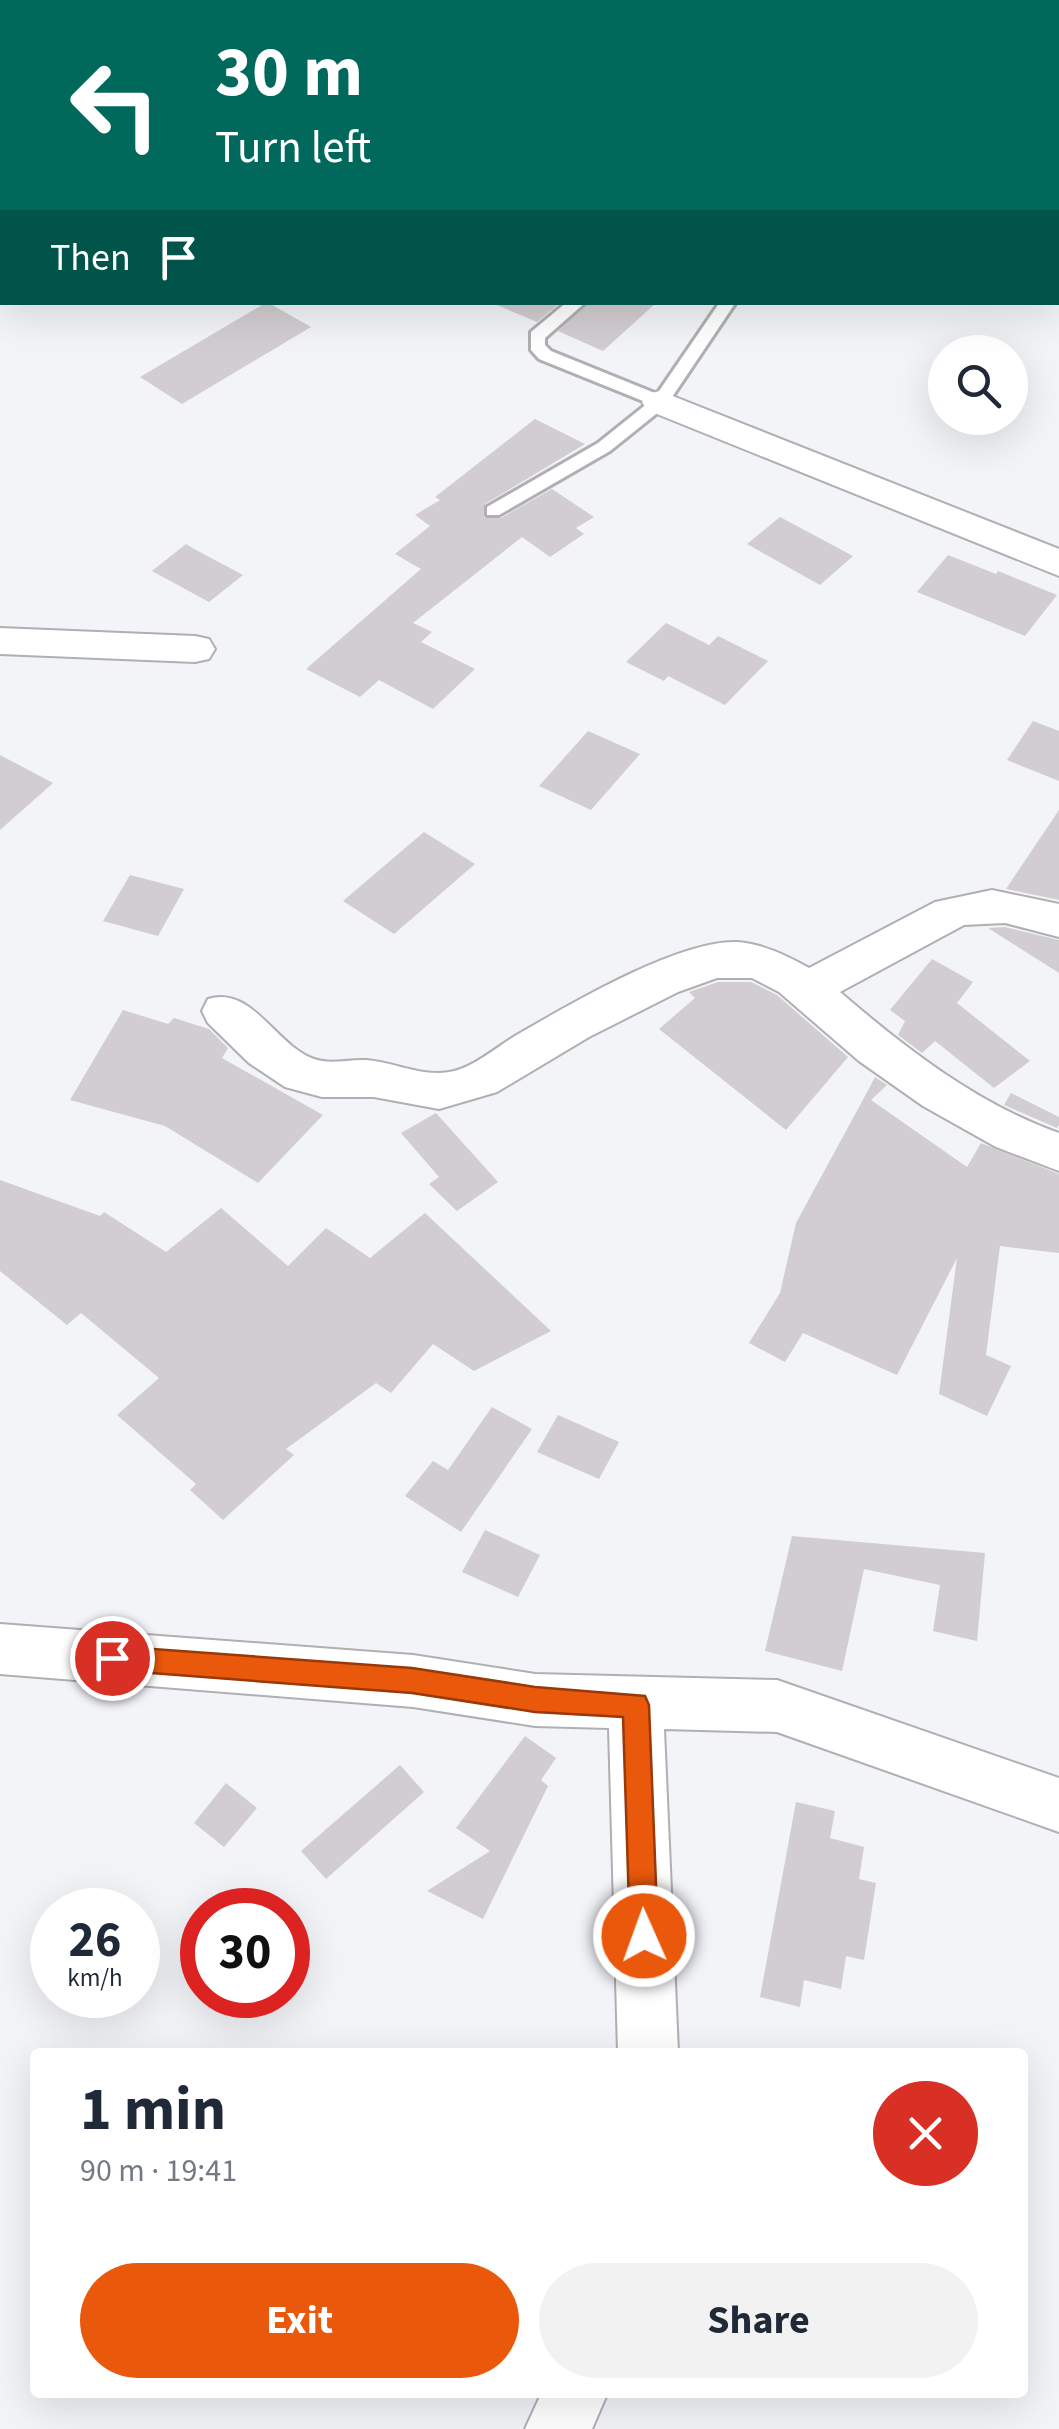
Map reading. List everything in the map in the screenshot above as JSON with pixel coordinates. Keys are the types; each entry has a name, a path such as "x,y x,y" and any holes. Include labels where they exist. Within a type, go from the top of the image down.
{"street":[{"path":"660,402 1059,563"},
{"path":"0,641 194,649"},
{"path":"807,989 950,912 974,905 1002,905 1059,921"},
{"path":"224,1011 280,1062 312,1078 366,1078 421,1090 448,1090 476,1081 559,1032 701,964 737,959 776,970 807,989 873,1047 956,1103 1059,1152"},
{"path":"0,1649 412,1681 535,1700 777,1706 1059,1805"},
{"path":"636,1705 648,2048"},
{"path":"558,2429 573,2398"}],"lane":[{"path":"574,305 537,336 536,346 545,355 660,402"},
{"path":"492,511 604,447 660,402 726,305"}],"building":[{"path":"262,305 272,305 311,327 182,404 140,377"},
{"path":"497,305 557,305 537,322"},
{"path":"587,305 654,305 603,351 558,331"},
{"path":"535,419 585,444 485,504 484,518 501,518 552,489 594,517 576,528 584,534 550,557 522,537 413,623 432,632 421,642 475,669 433,709 379,680 360,697 306,669 421,569 395,554 430,526 415,515 440,500 435,497"},
{"path":"780,517 853,556 820,585 747,544"},
{"path":"186,544 243,575 209,602 152,571"},
{"path":"948,555 1057,595 1025,636 917,592"},
{"path":"666,623 709,645 718,636 768,661 725,705 668,676 664,681 626,662"},
{"path":"1033,721 1059,731 1059,781 1007,760"},
{"path":"588,731 640,754 591,810 539,786"},
{"path":"0,755 53,783 0,830"},
{"path":"1059,810 1059,900 1006,889"},
{"path":"424,832 475,864 394,934 343,901"},
{"path":"130,875 184,889 158,936 103,921"},
{"path":"1005,927 1059,940 1059,973 988,928"},
{"path":"932,959 973,982 957,1003 1030,1061 994,1088 935,1041 922,1053 898,1035 905,1021 890,1010"},
{"path":"718,982 751,982 777,995 848,1057 786,1130 659,1029 695,998 689,992"},
{"path":"123,1010 168,1024 174,1018 209,1029 228,1048 222,1058 323,1115 258,1183 165,1126 70,1100"},
{"path":"875,1077 887,1085 871,1100 967,1167 981,1143 1059,1174 1059,1253 1000,1246 986,1355 1011,1366 987,1416 939,1394 957,1258 897,1375 803,1333 785,1362 749,1343 780,1293 796,1223"},
{"path":"1011,1093 1059,1117 1057,1128 1004,1105"},
{"path":"436,1113 498,1182 457,1211 429,1184 439,1177 401,1133"},
{"path":"0,1180 100,1216 104,1212 166,1252 221,1208 288,1266 326,1228 370,1258 425,1213 551,1331 474,1371 433,1344 391,1393 376,1383 286,1449 294,1455 223,1520 190,1490 196,1484 117,1415 159,1378 81,1313 67,1325 0,1271"},
{"path":"492,1407 532,1429 461,1532 405,1496 433,1461 448,1470"},
{"path":"558,1415 619,1442 599,1479 537,1452"},
{"path":"485,1530 540,1555 518,1597 462,1572"},
{"path":"792,1536 985,1553 977,1641 933,1631 940,1585 864,1569 842,1671 765,1651"},
{"path":"525,1736 556,1758 541,1780 548,1786 483,1919 427,1891 490,1851 456,1828"},
{"path":"400,1765 424,1792 326,1879 301,1851"},
{"path":"226,1783 257,1808 224,1847 194,1823"},
{"path":"796,1802 835,1811 830,1838 864,1847 859,1879 876,1883 864,1960 846,1956 841,1989 804,1980 800,2007 760,1997"}],"route":[{"path":"112,1658 412,1681 535,1700 636,1705 644,1936"}]}
